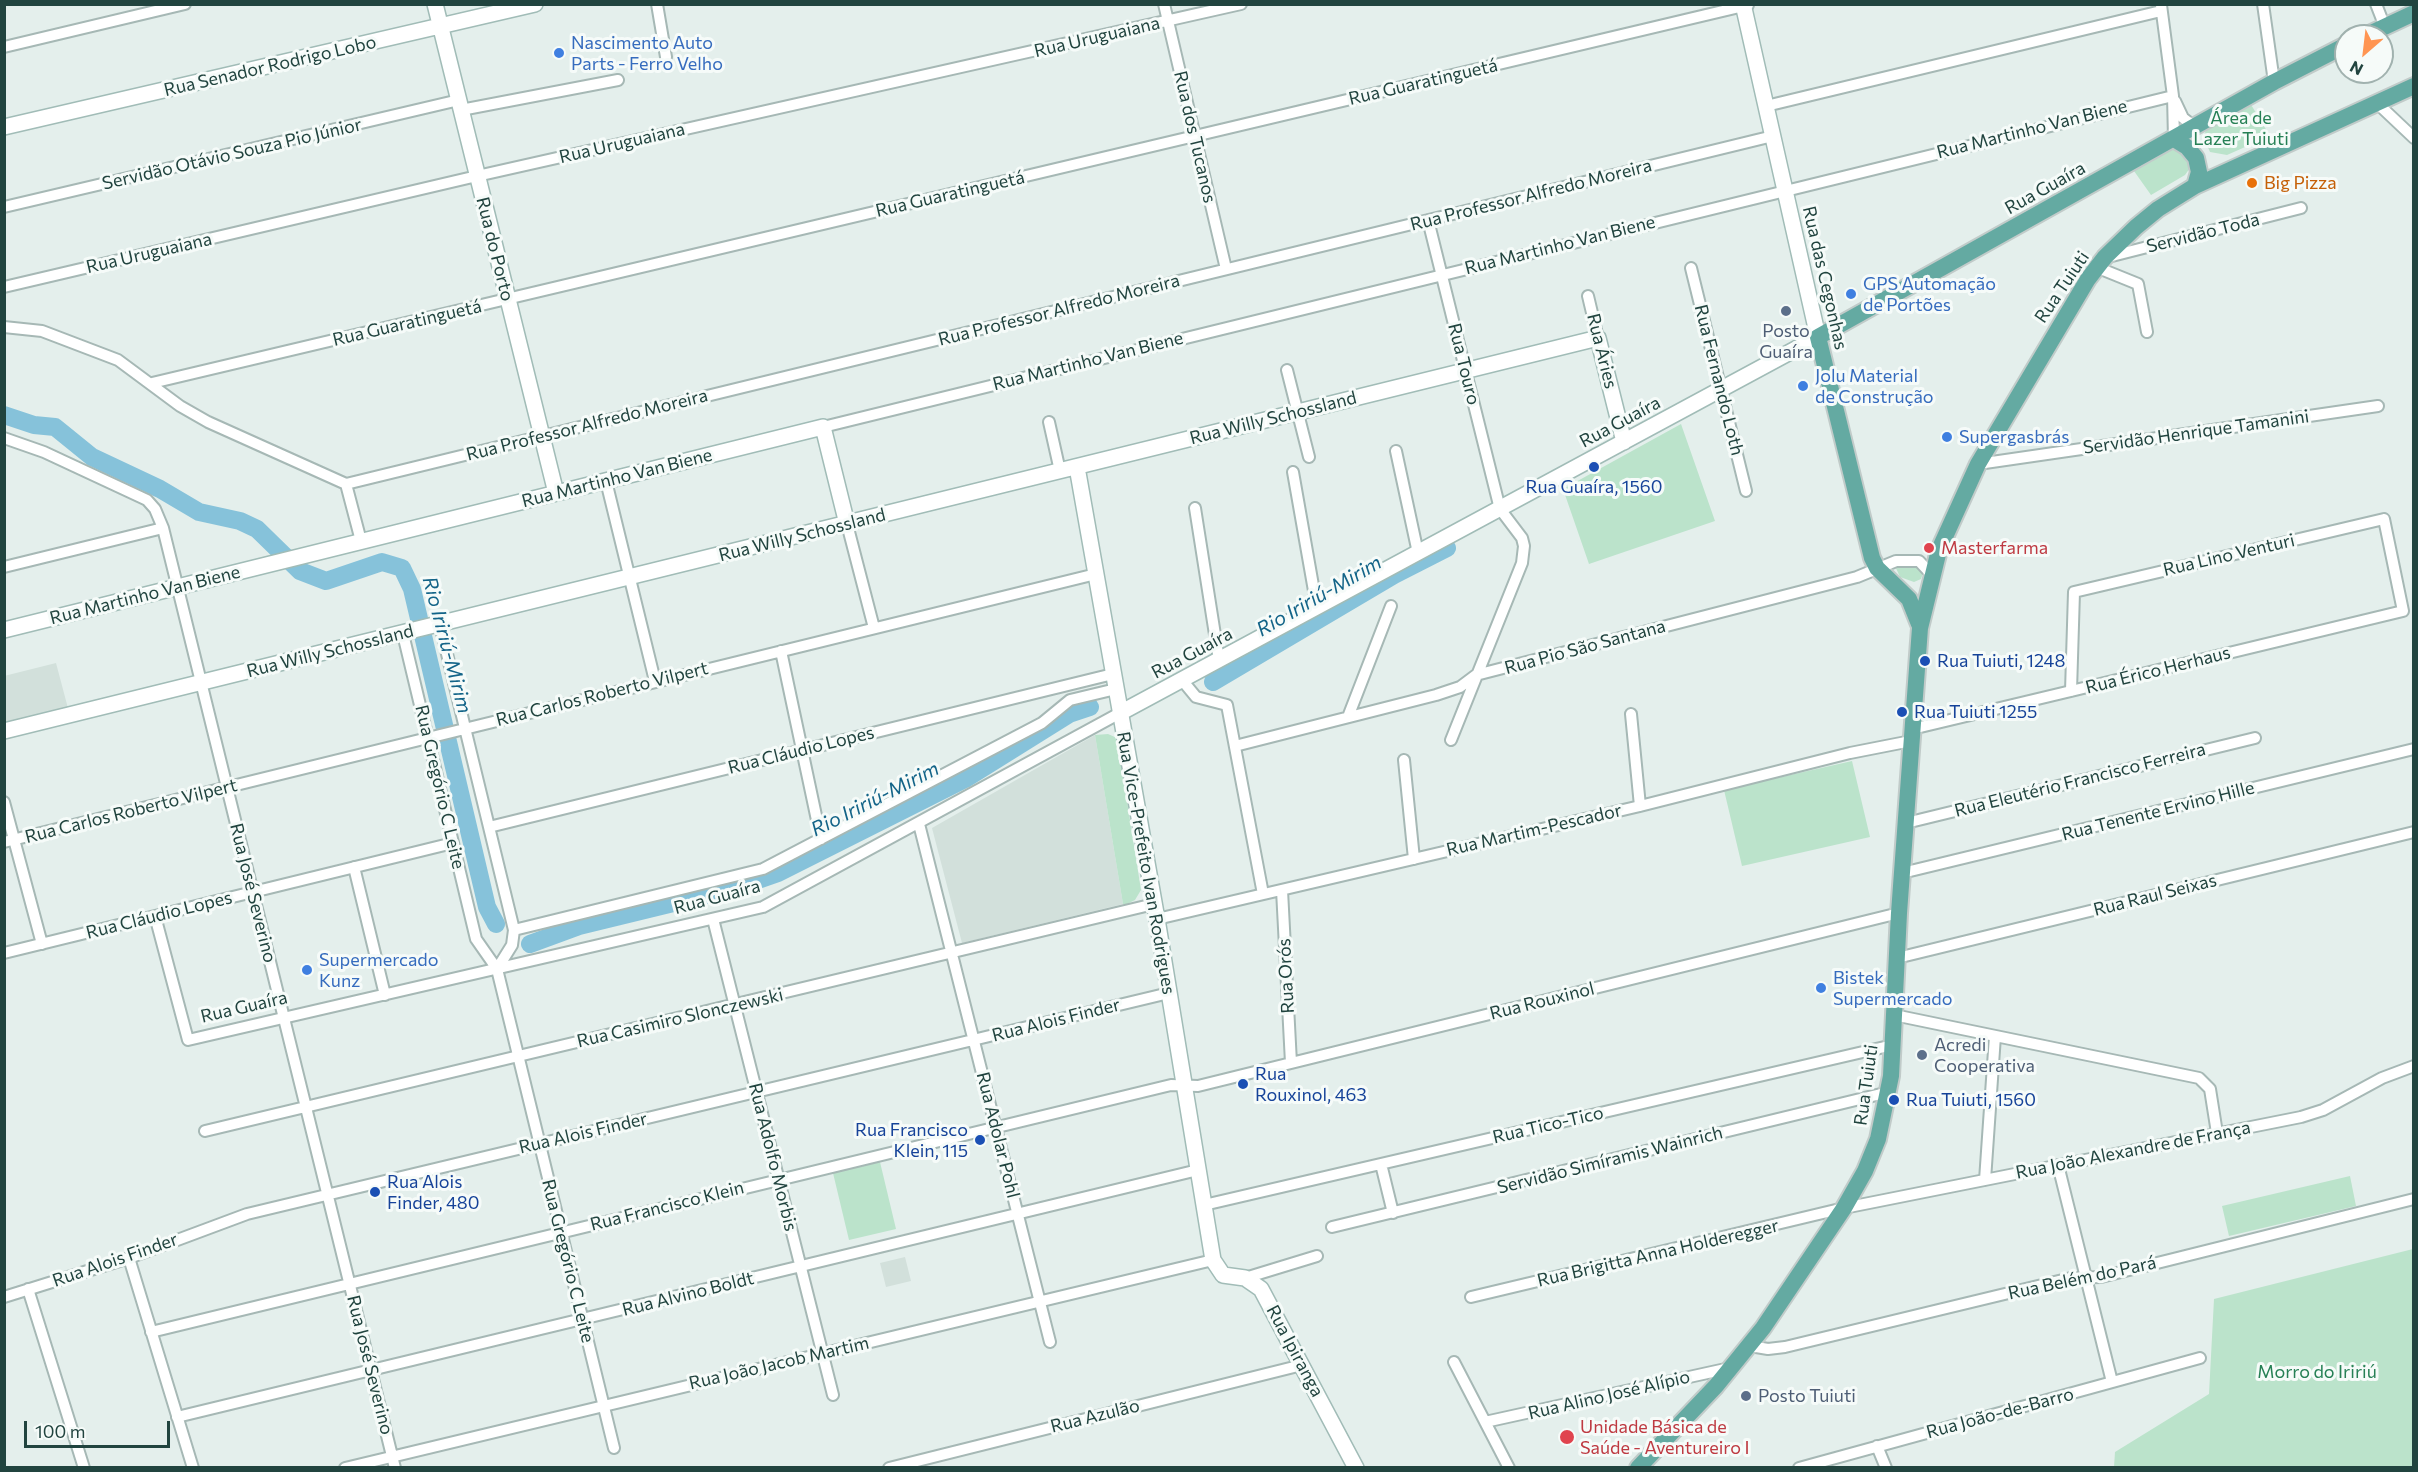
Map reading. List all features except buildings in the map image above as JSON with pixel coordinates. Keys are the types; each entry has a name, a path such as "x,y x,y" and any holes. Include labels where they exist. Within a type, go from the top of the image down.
{"main road":[{"path":"2391,24 2414,13"},
{"name":"Rua Guaíra","path":"1818,337 2274,82 2334,51"},
{"name":"Rua Tuiuti","path":"1638,1467 1750,1346 1844,1208 1872,1154 1889,1092 1899,912 1920,628 1932,575 1950,522 1978,464 2100,262 2158,209 2195,186 2228,170 2414,86"},
{"path":"2195,127 2205,158 2219,168 2228,170"},
{"path":"2174,139 2196,158 2199,172 2195,186"},
{"name":"Rua das Cegonhas","path":"1818,337 1869,549 1877,568 1896,585"},
{"path":"1896,585 1917,586 1932,575"},
{"name":"Rua Tuiuti","path":"1896,585 1914,608 1920,628"}],"street":[{"path":"4,47 185,4"},
{"name":"Rua do Porto","path":"435,4 556,493"},
{"name":"Rua Senador Rodrigo Lobo","path":"4,127 535,4"},
{"path":"657,4 666,57"},
{"name":"Rua dos Tucanos","path":"1164,4 1226,269"},
{"name":"Rua Uruguaiana","path":"4,287 477,176 1241,4"},
{"path":"2263,4 2274,82"},
{"path":"2376,4 2384,24"},
{"name":"Rua das Cegonhas","path":"1745,5 1818,337"},
{"name":"Rua Guaratinguetá","path":"152,383 1745,5"},
{"path":"1766,106 2161,8 2173,96 2174,139"},
{"name":"Servidão Otávio Souza Pio Júnior","path":"4,207 460,105 618,80"},
{"path":"2173,96 2183,118 2195,127"},
{"name":"Rua Martinho Van Biene","path":"4,630 1784,189 2173,96"},
{"path":"2377,103 2414,138"},
{"name":"Rua Professor Alfredo Moreira","path":"346,484 1773,136"},
{"name":"Servidão Toda","path":"2100,262 2301,208"},
{"name":"Rua Touro","path":"1428,220 1500,509"},
{"path":"2100,262 2138,284 2147,332"},
{"name":"Rua Fernando Loth","path":"1691,268 1746,491"},
{"name":"Rua Áries","path":"1588,296 1624,442"},
{"path":"4,327 42,331 105,354 129,366 180,406 208,422 346,484 361,541"},
{"name":"Rua Guaíra","path":"155,916 188,1040 714,919 778,900 1818,337"},
{"name":"Rua Willy Schossland","path":"4,731 1598,338"},
{"path":"1287,370 1309,457"},
{"name":"Servidão Henrique Tamanini","path":"1978,464 2378,406"},
{"path":"1049,422 1060,471"},
{"path":"823,427 874,628"},
{"name":"Rua José Severino","path":"4,438 44,452 147,500 155,509 164,528 395,1467"},
{"path":"1396,451 1418,553"},
{"name":"Rua Vice-Prefeito Ivan Rodrigues","path":"1077,467 1156,911 1213,1260"},
{"path":"1293,472 1317,608"},
{"path":"606,481 655,681"},
{"path":"1195,508 1219,660"},
{"path":"1451,740 1524,554 1522,538 1500,509"},
{"name":"Rua Lino Venturi","path":"2071,691 2074,592 2384,519 2403,611"},
{"path":"4,567 164,528"},
{"name":"Rua Pio São Santana","path":"1235,746 1449,691 1460,687 1476,675 1857,577 1877,568 1912,560 1924,564 1932,575"},
{"name":"Rua Carlos Roberto Vilpert","path":"9,840 1096,574"},
{"path":"1348,717 1391,606"},
{"name":"Rua Érico Herhaus","path":"1912,735 2071,691 2403,611"},
{"name":"Rua Gregório C Leite","path":"434,626 465,727 514,930"},
{"name":"Rua Gregório C Leite","path":"408,633 476,939 497,969 614,1448"},
{"path":"781,651 820,839"},
{"name":"Rua Cláudio Lopes","path":"489,827 1113,674"},
{"path":"1182,680 1196,697 1227,705 1263,894"},
{"path":"497,969 512,945 514,930 764,869 1042,723 1070,700 1116,689"},
{"path":"1631,714 1640,806"},
{"name":"Rua Martim-Pescador","path":"1156,911 1282,890 1640,806 1840,756 1912,735"},
{"name":"Rua Eleutério Francisco Ferreira","path":"1906,823 2254,738"},
{"name":"Rua Tenente Ervino Hille","path":"1902,873 2414,749"},
{"path":"1404,760 1414,859"},
{"path":"4,802 9,840 42,944"},
{"name":"Rua Adolar Pohl","path":"919,824 1050,1342"},
{"name":"Rua Raul Seixas","path":"1897,958 2414,832"},
{"name":"Rua Cláudio Lopes","path":"4,952 453,843"},
{"path":"354,867 385,995"},
{"name":"Rua Orós","path":"1282,890 1291,1063"},
{"name":"Rua Casimiro Slonczewski","path":"205,1131 951,952 1156,911"},
{"name":"Rua Rouxinol","path":"1184,1085 1198,1086 1899,912"},
{"name":"Rua Adolfo Morbis","path":"714,919 833,1395"},
{"name":"Rua Alois Finder","path":"4,1296 129,1258 229,1219 1169,993"},
{"path":"1894,1015 2199,1078 2210,1089 2217,1133"},
{"path":"1985,1180 1995,1036"},
{"name":"Rua Tico-Tico","path":"1204,1205 1893,1045"},
{"name":"Rua João Alexandre de França","path":"1844,1208 2313,1113 2382,1078 2414,1066"},
{"name":"Rua Francisco Klein","path":"151,1332 1171,1085 1184,1085"},
{"name":"Servidão Simíramis Wainrich","path":"1332,1227 1889,1092"},
{"path":"1381,1164 1393,1213"},
{"path":"2058,1166 2112,1382"},
{"name":"Rua Alvino Boldt","path":"177,1417 1198,1170"},
{"name":"Rua Belém do Pará","path":"1750,1346 1768,1349 1785,1347 2086,1276 2100,1277 2414,1199"},
{"name":"Rua Brigitta Anna Holderegger","path":"1472,1297 1844,1208"},
{"path":"1245,1278 1317,1256"},
{"path":"129,1258 193,1467"},
{"name":"Rua Ipiranga","path":"1213,1260 1223,1275 1245,1278 1261,1289 1356,1467"},
{"name":"Rua João Jacob Martim","path":"345,1467 1213,1260"},
{"path":"28,1289 84,1467"},
{"name":"Rua João-de-Barro","path":"1799,1467 2200,1358"},
{"path":"1455,1362 1509,1467"},
{"name":"Rua Azulão","path":"889,1467 1302,1365"},
{"name":"Rua Alino José Alípio","path":"1485,1422 1733,1367"},
{"path":"1877,1446 1886,1467"}],"shaded area":[{"path":"56,663 69,712 5,728 4,676"},
{"path":"1095,735 1123,904 962,943 932,828"},
{"path":"905,1257 911,1281 886,1287 880,1263"}],"green space":[{"name":"Área de Lazer Tuiuti","path":"2250,103 2270,136 2227,155 2210,152 2203,136 2209,126"},
{"path":"2173,149 2180,149 2189,158 2190,168 2185,175 2151,195 2134,171"},
{"path":"1681,424 1715,521 1589,564 1563,489"},
{"path":"1915,565 1923,573 1921,579 1914,582 1900,577 1895,566"},
{"path":"1108,734 1117,738 1141,890 1135,900 1127,904 1123,904 1095,735"},
{"path":"1852,761 1870,837 1742,866 1724,790"},
{"path":"880,1162 896,1229 849,1240 833,1173"},
{"path":"2350,1176 2356,1206 2229,1236 2222,1206"},
{"name":"Morro do Iririú","path":"2413,1249 2413,1467 2114,1467 2115,1452 2209,1394 2214,1299"}],"waterway":[{"name":"Rio Iririú-Mirim","path":"4,415 34,425 55,427 92,457 160,489 199,512 240,521 257,529 300,571 326,581 382,562 402,568 412,589 487,907 496,924"},
{"name":"Rio Iririú-Mirim","path":"1213,682 1394,575 1447,548"},
{"name":"Rio Iririú-Mirim","path":"530,944 579,926 735,888 778,873 965,779 1069,714 1090,707"}],"place":[{"name":"Nascimento Auto Parts - Ferro Velho","path":"559,53"},
{"name":"Big Pizza","path":"2252,183"},
{"name":"GPS Automação de Portões","path":"1851,294"},
{"name":"Posto Guaíra","path":"1786,311"},
{"name":"Jolu Material de Construção","path":"1803,386"},
{"name":"Supergasbrás","path":"1947,437"},
{"name":"Rua Guaíra, 1560","path":"1594,467"},
{"name":"Masterfarma","path":"1929,548"},
{"name":"Rua Tuiuti, 1248","path":"1925,661"},
{"name":"Rua Tuiuti 1255","path":"1902,712"},
{"name":"Supermercado Kunz","path":"307,970"},
{"name":"Bistek Supermercado","path":"1821,988"},
{"name":"Acredi Cooperativa","path":"1922,1055"},
{"name":"Rua Rouxinol, 463","path":"1243,1084"},
{"name":"Rua Tuiuti, 1560","path":"1894,1100"},
{"name":"Rua Francisco Klein, 115","path":"980,1140"},
{"name":"Rua Alois Finder, 480","path":"375,1192"},
{"name":"Posto Tuiuti","path":"1746,1396"},
{"name":"Unidade Básica de Saúde - Aventureiro I","path":"1567,1437"}]}
